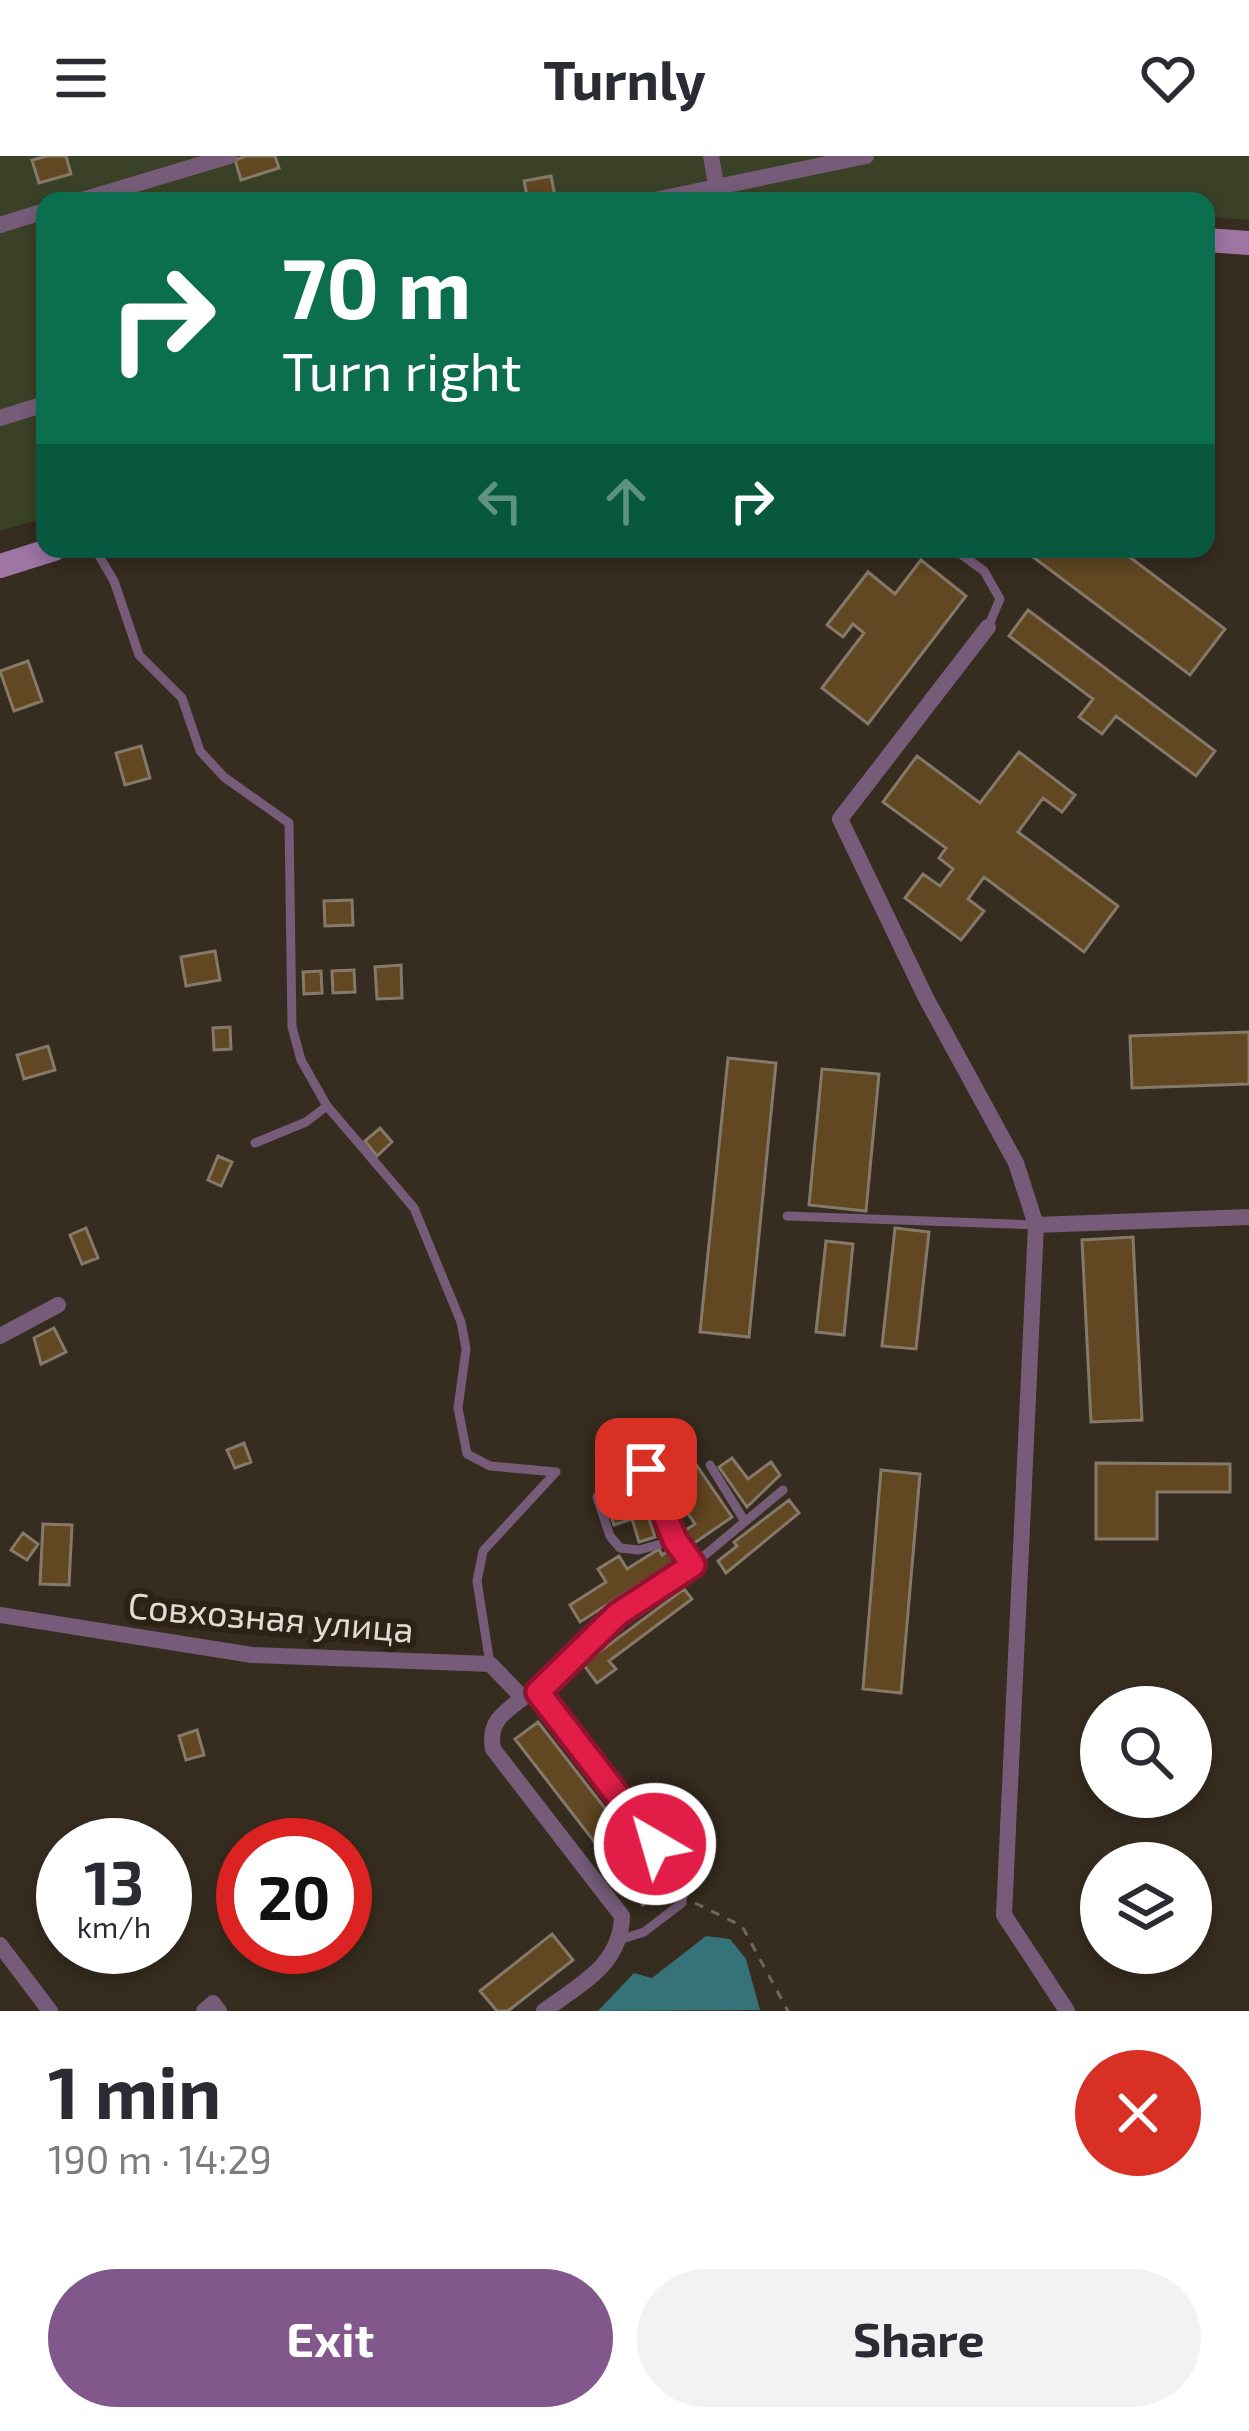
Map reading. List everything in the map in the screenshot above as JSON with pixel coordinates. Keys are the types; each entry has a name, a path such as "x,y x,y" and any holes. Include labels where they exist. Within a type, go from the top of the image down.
{"main road":[{"path":"1215,241 1249,243"},
{"path":"0,566 36,554"}],"street":[{"path":"109,192 229,156"},
{"path":"711,156 718,192"},
{"path":"726,192 866,156"},
{"path":"0,224 36,214"},
{"path":"0,418 36,407"},
{"path":"988,626 840,820 926,998 1016,1163 1036,1226 1004,1915 1067,2011"},
{"path":"1036,1226 1249,1217"},
{"path":"0,1336 58,1305"},
{"name":"Совхозная улица","path":"0,1616 253,1654 490,1664"},
{"path":"490,1664 531,1695 497,1718 490,1734 493,1749 622,1916 622,1939 612,1959 544,2011"},
{"path":"0,1946 50,2011"},
{"path":"204,2011 213,2003 219,2011"}],"lane":[{"path":"100,558 114,581 139,655 182,698 200,751 224,777 289,823 292,1027 301,1060 326,1106 414,1208 461,1322 466,1349 458,1408 467,1454 490,1466 556,1472 483,1551 477,1581 490,1664"},
{"path":"966,558 984,571 1000,599 988,626"},
{"path":"256,1143 306,1122 326,1106"},
{"path":"788,1216 1036,1226"},
{"path":"710,1465 744,1520"},
{"path":"646,1469 675,1540 693,1565"},
{"path":"622,1939 644,1932 682,1903 684,1881 531,1695 618,1614 693,1565 784,1490"},
{"path":"597,1497 610,1536 620,1548 639,1550 675,1540"}],"path":[{"path":"686,1893 700,1909 742,1926 788,2011"}],"green space":[{"path":"0,156 1249,156 1249,220 1215,218 1215,192 36,192 36,521 0,531"}],"water":[{"path":"706,1936 730,1939 746,1959 760,2010 598,2011 634,1973 652,1978"}],"building":[{"path":"66,156 71,174 39,183 32,160"},
{"path":"275,156 279,168 241,180 235,160"},
{"path":"551,176 554,192 526,192 524,181"},
{"path":"1034,558 1131,558 1225,629 1190,675"},
{"path":"921,560 966,596 868,724 822,688 864,633 853,624 843,637 827,625 868,572 895,594"},
{"path":"1028,610 1215,751 1196,776 1116,716 1102,734 1079,717 1093,699 1009,636"},
{"path":"28,661 42,701 14,711 0,671"},
{"path":"141,746 150,778 125,785 116,753"},
{"path":"1019,752 1075,795 1062,812 1043,798 1018,832 1118,906 1084,952 984,877 968,899 984,911 961,940 905,898 923,874 940,886 953,869 939,858 946,848 883,802 917,756 980,803"},
{"path":"352,900 353,925 325,926 324,901"},
{"path":"215,951 220,980 186,986 181,957"},
{"path":"401,965 402,998 377,999 375,967"},
{"path":"354,970 355,992 333,993 332,971"},
{"path":"321,971 322,993 304,994 303,972"},
{"path":"230,1027 231,1049 214,1050 213,1028"},
{"path":"1249,1032 1249,1084 1132,1088 1130,1036"},
{"path":"48,1046 55,1070 24,1079 17,1055"},
{"path":"728,1058 776,1063 749,1337 700,1332"},
{"path":"822,1069 879,1074 866,1211 809,1205"},
{"path":"380,1128 392,1142 377,1156 365,1141"},
{"path":"218,1156 232,1162 221,1186 208,1180"},
{"path":"86,1228 98,1258 82,1264 70,1235"},
{"path":"895,1228 929,1232 916,1349 882,1346"},
{"path":"1133,1237 1142,1420 1091,1422 1082,1240"},
{"path":"826,1241 853,1244 844,1335 816,1332"},
{"path":"54,1328 66,1352 41,1364 34,1338"},
{"path":"244,1443 251,1462 235,1468 227,1450"},
{"path":"732,1458 748,1479 771,1462 780,1475 747,1507 719,1467"},
{"path":"675,1460 685,1475 697,1466 732,1517 690,1546 681,1533 695,1524 659,1471"},
{"path":"1096,1463 1230,1464 1230,1492 1157,1492 1157,1539 1096,1539"},
{"path":"633,1470 655,1537 639,1542 632,1519 614,1525 600,1480"},
{"path":"881,1470 920,1474 901,1693 863,1689"},
{"path":"789,1500 799,1513 726,1573 718,1561 737,1546 734,1542"},
{"path":"43,1524 72,1525 69,1585 40,1584"},
{"path":"23,1533 38,1544 27,1560 11,1550"},
{"path":"659,1549 662,1555 671,1549 678,1559 580,1622 570,1605 606,1582 598,1569 619,1556 627,1569"},
{"path":"684,1589 692,1599 609,1661 616,1669 597,1683 583,1664"},
{"path":"538,1722 666,1887 643,1905 515,1739"},
{"path":"197,1730 204,1755 186,1760 179,1736"},
{"path":"552,1934 573,1960 508,2011 497,2011 480,1991"}],"route":[{"path":"646,1469 675,1540 693,1565 618,1614 538,1692 655,1844"}]}
